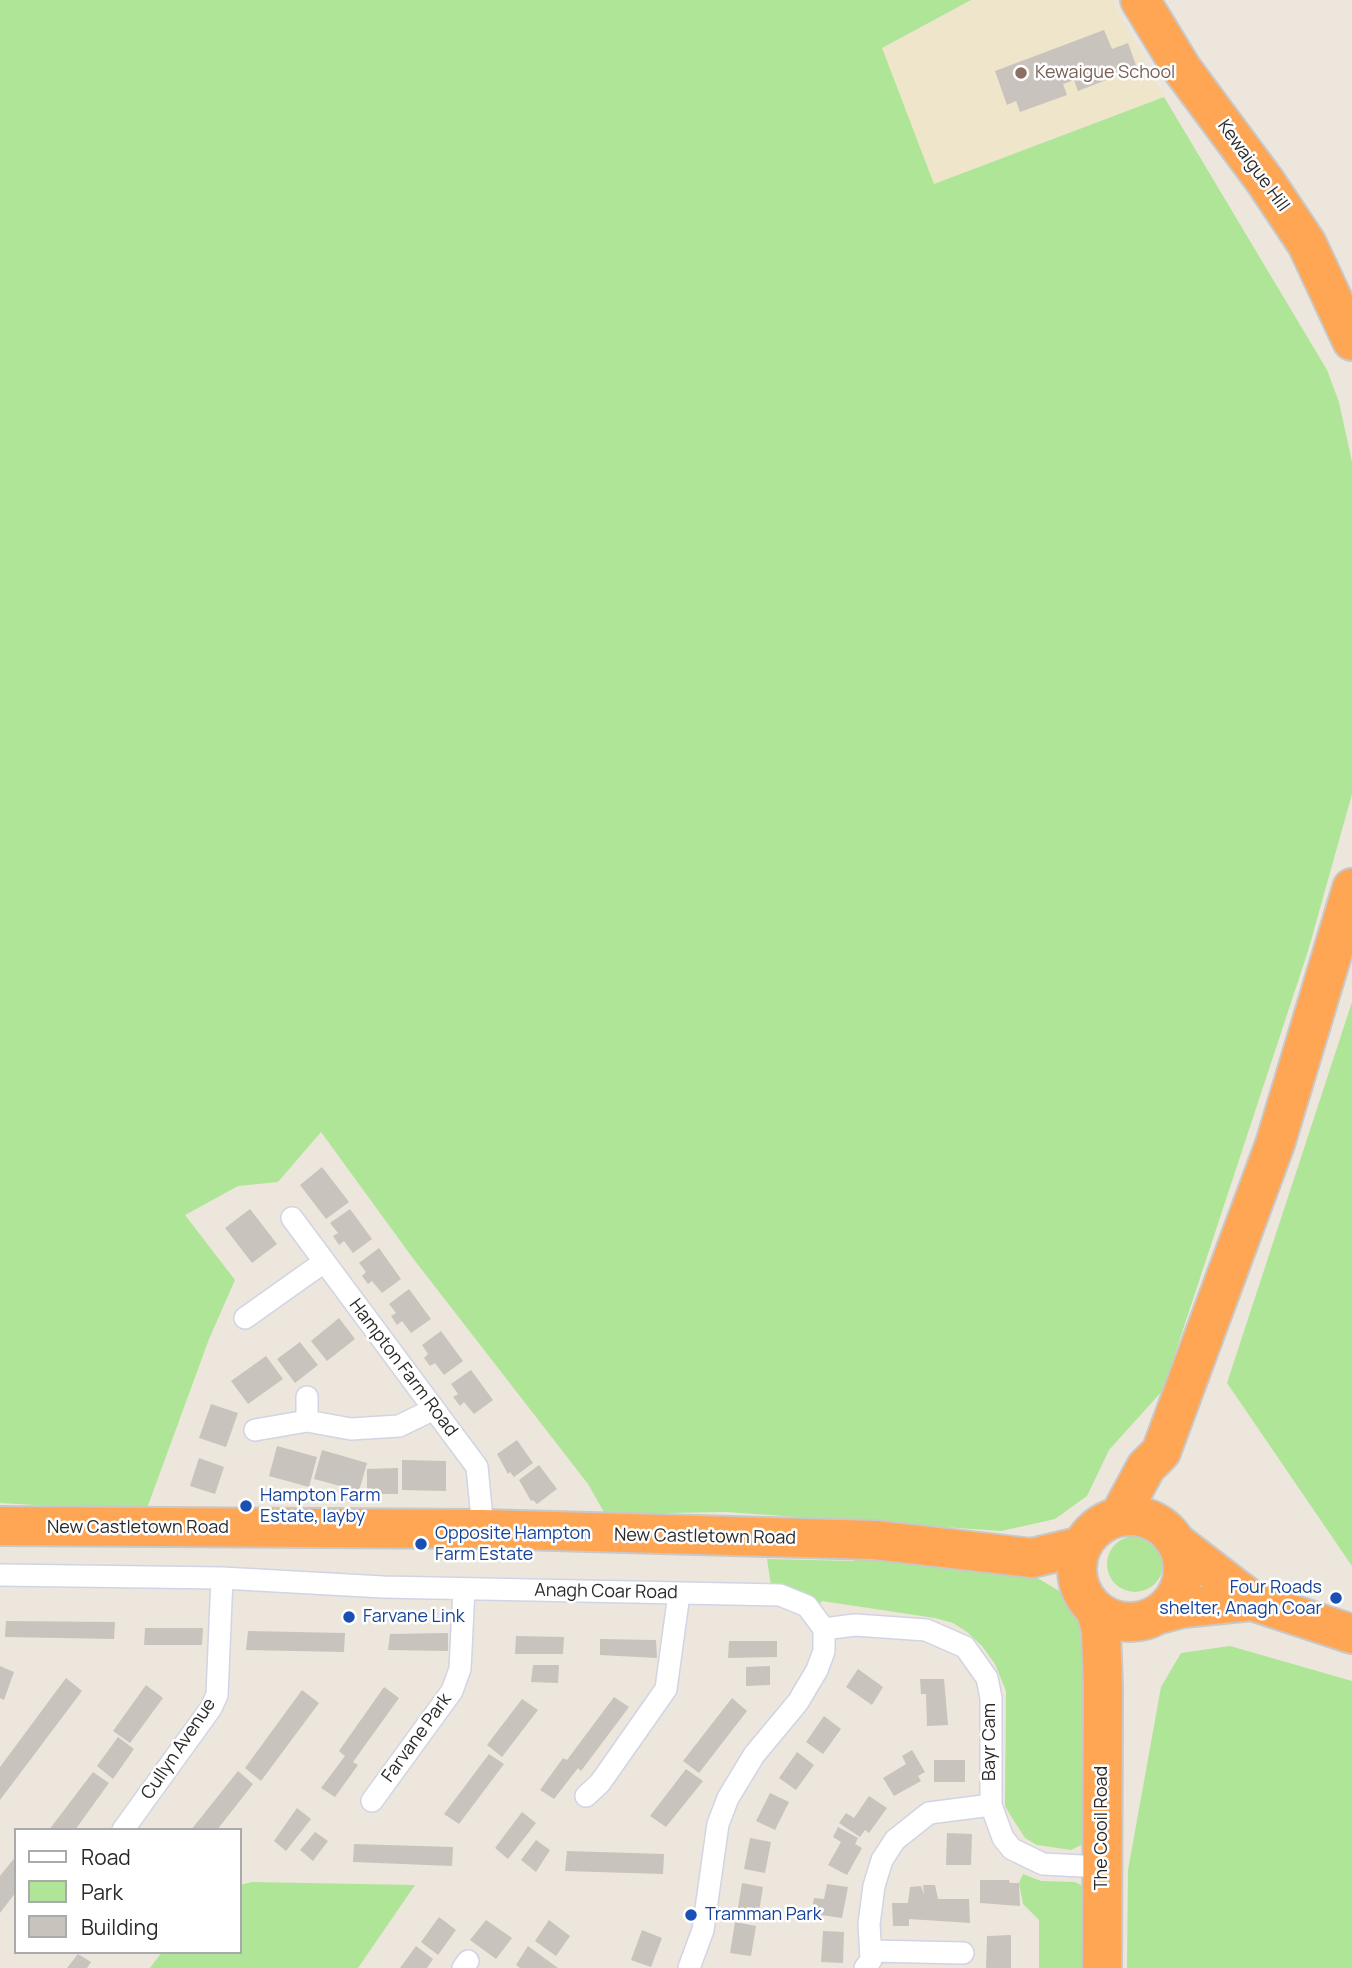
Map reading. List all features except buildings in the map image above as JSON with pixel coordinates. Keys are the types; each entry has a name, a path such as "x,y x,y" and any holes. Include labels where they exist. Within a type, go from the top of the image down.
{"highway":[{"name":"Kewaigue Hill","path":"1140,0 1182,69 1265,181 1307,244 1352,341"},
{"path":"1119,1517 1146,1467 1161,1452 1275,1144 1352,888"},
{"path":"1150,1618 1175,1598 1185,1564 1174,1538 1161,1452"},
{"path":"1088,1600 1077,1567 1082,1546 1098,1527 1119,1517 1148,1519 1252,1601 1352,1634"},
{"name":"New Castletown Road","path":"0,1526 483,1529 681,1537 876,1540 1032,1558"},
{"path":"1032,1558 1082,1546"},
{"path":"1032,1558 1120,1622 1150,1618 1183,1608 1252,1601"},
{"name":"The Cooil Road","path":"1088,1600 1101,1630 1102,1968"},
{"name":"The Cooil Road","path":"1103,1688 1126,1638 1150,1618"}],"street":[{"name":"Hampton Farm Road","path":"292,1218 434,1409 477,1452 483,1529"},
{"path":"245,1318 324,1262"},
{"path":"307,1397 307,1421"},
{"path":"256,1430 307,1421 351,1429 398,1426 434,1409"},
{"name":"Anagh Coar Road","path":"0,1575 222,1578 464,1589 779,1595 807,1606 824,1629"},
{"name":"Cullyn Avenue","path":"124,1828 201,1723 217,1695 222,1578"},
{"name":"Farvane Park","path":"372,1801 452,1690 460,1669 464,1589"},
{"path":"598,1792 666,1689 679,1594"},
{"name":"Bayr Cam","path":"824,1629 855,1625 926,1630 965,1647 987,1678 991,1698 991,1805 1003,1838 1012,1849 1031,1860 1054,1865 1102,1867"},
{"path":"689,1968 703,1930 718,1824 728,1798 754,1755 798,1702 817,1670 824,1651 824,1629"},
{"path":"963,1953 868,1960 874,1886 882,1860 895,1840 929,1813 991,1805"}],"shaded area":[{"name":"Kewaigue School","path":"971,0 1112,0 1164,97 934,184 882,48"}],"green space":[{"path":"0,0 971,0 882,48 934,184 1164,97 1327,370 1339,402 1352,462 1352,794 1308,951 1163,1390 1109,1450 1087,1496 1055,1519 1001,1531 726,1512 605,1514 588,1484 412,1257 321,1132 278,1182 238,1186 185,1215 235,1280 209,1339 146,1511 0,1503"},
{"path":"1352,1002 1352,1566 1227,1383"},
{"path":"1135,1536 1155,1544 1163,1564 1155,1584 1135,1592 1115,1584 1107,1564 1115,1544"},
{"path":"859,1555 1034,1576 1066,1595 1075,1605 1084,1644 1085,1843 1071,1850 1037,1845 1025,1838 1005,1806 1006,1691 995,1664 967,1632 953,1623 935,1618 822,1601 819,1605 790,1588 771,1586 767,1559 854,1561"},
{"path":"1230,1646 1352,1681 1352,1968 1127,1968 1128,1870 1161,1687 1181,1653"},
{"path":"1023,1874 1041,1881 1075,1882 1085,1887 1085,1968 1039,1968 1039,1920 1023,1904 1019,1883"},
{"path":"252,1882 415,1885 358,1968 150,1968 160,1954 242,1954 242,1884"}],"place":[{"name":"Kewaigue School","path":"1021,73"},
{"name":"Hampton Farm Estate, layby","path":"246,1506"},
{"name":"Opposite Hampton Farm Estate","path":"421,1544"},
{"name":"Four Roads shelter, Anagh Coar","path":"1336,1598"},
{"name":"Farvane Link","path":"349,1617"},
{"name":"Tramman Park","path":"691,1915"}]}
